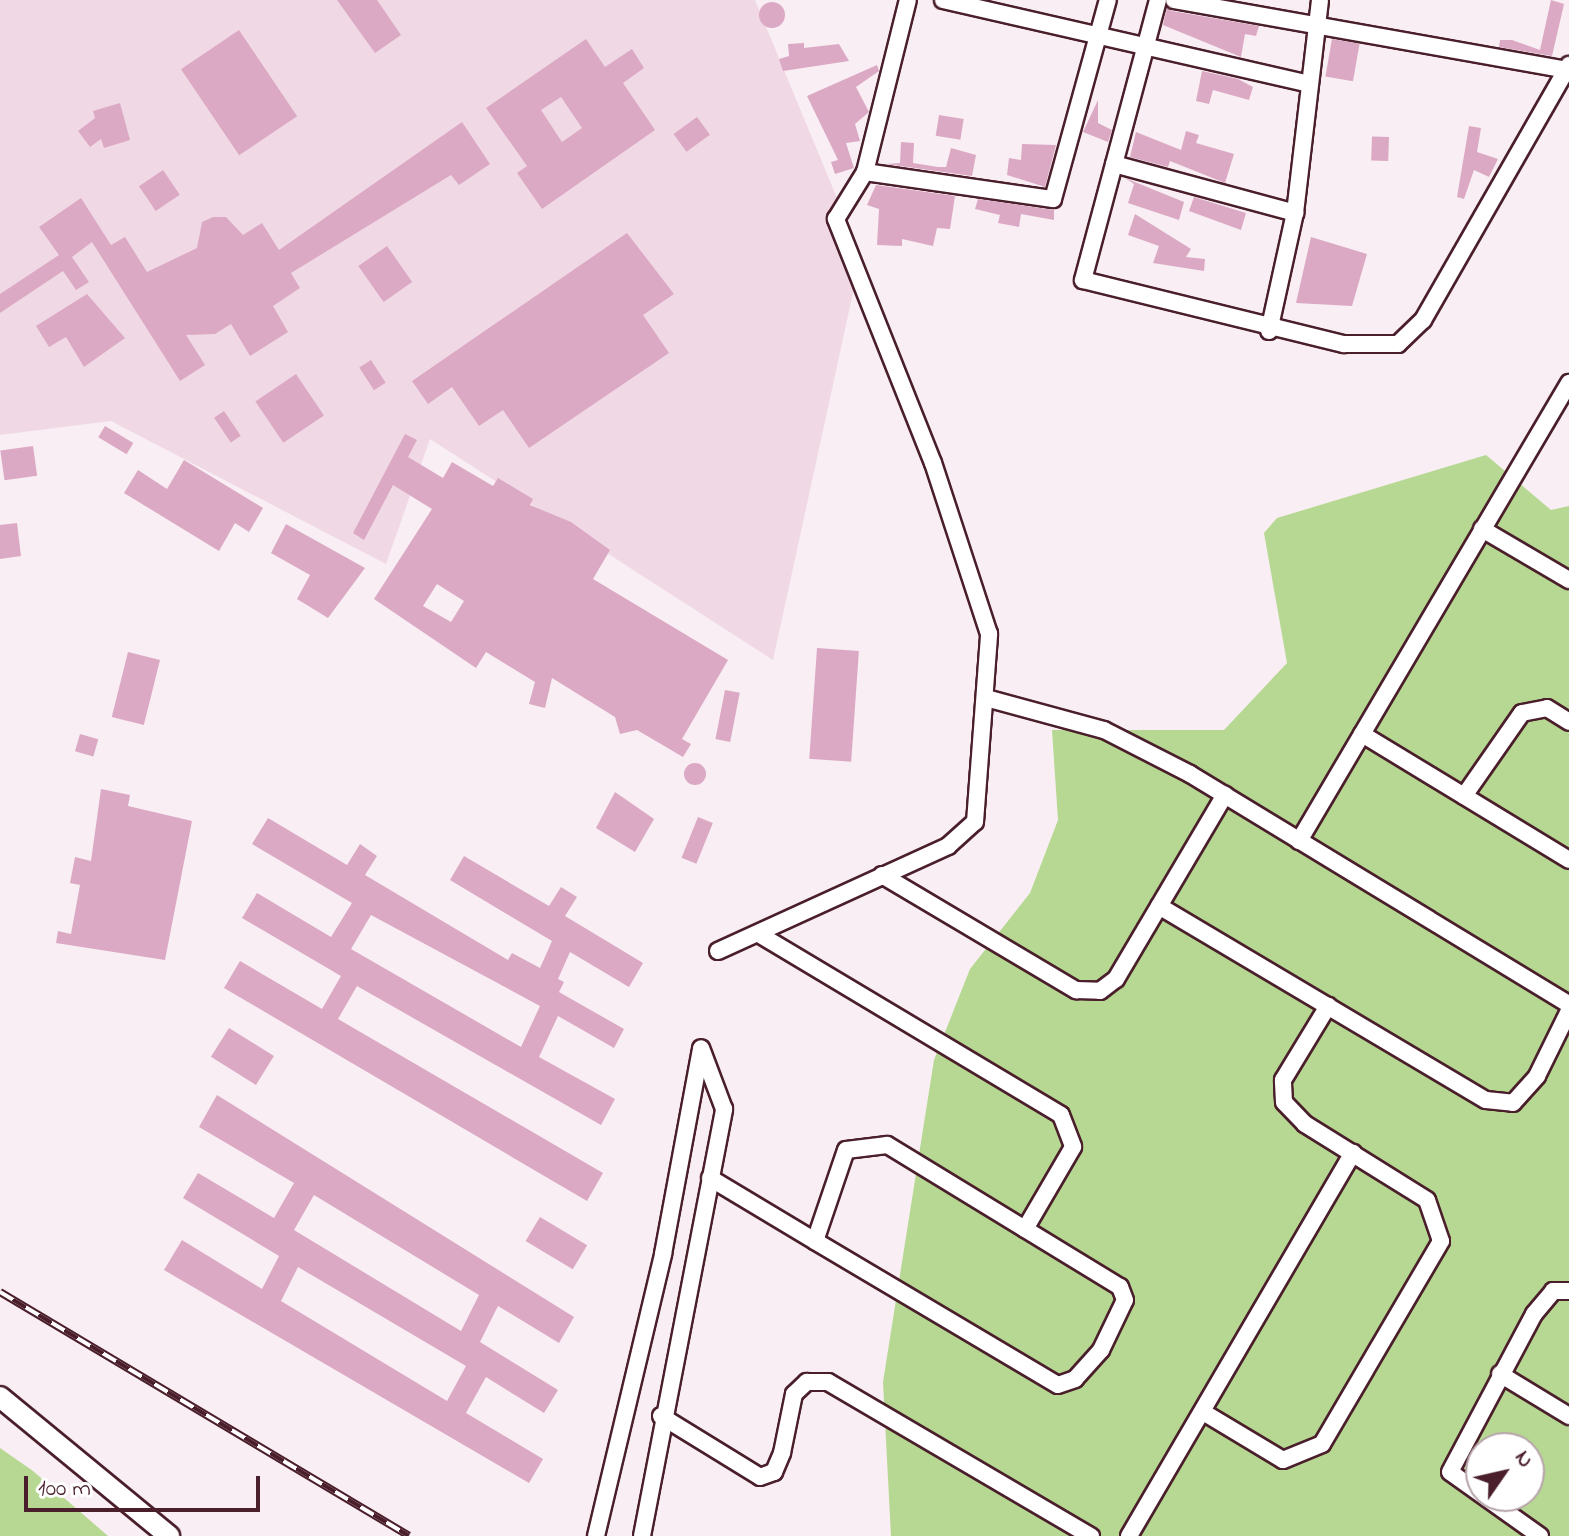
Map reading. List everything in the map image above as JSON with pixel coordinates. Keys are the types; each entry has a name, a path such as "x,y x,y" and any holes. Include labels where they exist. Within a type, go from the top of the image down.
{"street":[{"path":"718,951 762,936 882,875 948,846 975,822 989,634 933,463 836,219 865,172 908,0"},
{"path":"943,0 1310,84"},
{"path":"865,172 1053,199 1108,0"},
{"path":"1158,0 1083,280 1269,331 1369,348 1411,334 1568,68 1174,0"},
{"path":"1269,331 1295,213 1320,0"},
{"path":"1114,164 1295,213"},
{"path":"1299,841 1569,383"},
{"path":"1482,529 1569,580"},
{"path":"986,698 1104,730 1225,795 1569,1004"},
{"path":"1464,796 1522,713 1547,708 1569,722"},
{"path":"1362,734 1569,860"},
{"path":"882,875 1076,990 1100,991 1116,979 1225,795"},
{"path":"1159,906 1486,1100 1513,1103 1537,1076 1569,1011"},
{"path":"762,936 1061,1115 1073,1147 1025,1229"},
{"path":"1203,1412 1283,1460 1322,1444 1441,1241 1427,1200 1305,1124 1284,1102 1283,1080 1328,1006"},
{"path":"596,1536 660,1269 701,1048 724,1109 661,1416 642,1536"},
{"path":"710,1178 815,1241 1058,1385 1075,1379 1101,1350 1125,1300 1120,1287 887,1145 864,1144 846,1150 815,1241"},
{"path":"1129,1536 1353,1153"},
{"path":"1540,1536 1450,1472 1534,1314 1553,1291 1569,1291"},
{"path":"1500,1374 1569,1416"},
{"path":"661,1416 760,1477 774,1472 782,1453 794,1394 807,1382 828,1382 1091,1536"},
{"path":"0,1397 169,1536"}],"shaded area":[{"path":"0,0 755,0 861,256 773,660 430,439 386,564 111,421 0,435"}],"green space":[{"path":"1486,455 1551,510 1569,506 1569,1536 891,1536 883,1382 934,1060 970,969 1030,893 1058,820 1052,730 1224,730 1287,663 1264,533 1277,518"},
{"path":"0,1448 33,1471 108,1536 0,1536"}],"building":[{"path":"337,0 377,0 401,35 375,53"},
{"path":"1551,0 1564,4 1552,56 1499,47 1500,40 1512,40 1540,50"},
{"path":"772,2 782,5 785,15 782,25 772,28 762,25 759,15 762,5"},
{"path":"1167,8 1259,26 1256,36 1245,34 1241,57 1163,25"},
{"path":"239,30 297,116 239,155 181,69"},
{"path":"586,39 605,67 632,49 644,68 623,83 655,130 542,209 517,173 527,166 486,108","holes":["561,97 582,128 562,142 541,110"]},
{"path":"1332,39 1360,44 1353,81 1325,76"},
{"path":"804,43 804,48 839,44 849,61 783,71 779,59 789,56 788,44"},
{"path":"877,65 879,71 856,87 869,112 855,124 860,141 846,143 854,168 835,174 831,162 838,160 807,96"},
{"path":"1202,71 1238,79 1253,87 1249,100 1213,90 1209,104 1196,101"},
{"path":"1098,100 1098,123 1112,130 1108,142 1083,132"},
{"path":"120,103 130,140 104,148 101,139 90,147 78,131 95,118 93,111"},
{"path":"939,115 964,119 960,140 936,136"},
{"path":"697,117 710,135 686,152 674,134"},
{"path":"462,122 490,164 459,185 451,175 291,273 300,288 273,306 288,332 250,356 231,324 215,334 186,335 205,365 180,381 92,242 72,257 89,282 76,290 63,271 0,313 0,294 59,255 39,227 81,198 111,245 125,237 147,272 197,248 202,222 213,217 226,217 243,235 262,223 279,250"},
{"path":"1469,126 1481,128 1477,152 1498,159 1489,177 1474,170 1464,199 1457,197"},
{"path":"1186,131 1199,135 1196,143 1234,154 1225,183 1170,161 1168,167 1130,157 1136,132 1181,150"},
{"path":"1372,136 1389,137 1388,161 1371,160"},
{"path":"901,142 914,143 913,163 946,167 951,148 976,155 972,176 886,164 900,163"},
{"path":"1022,144 1056,145 1045,187 1007,175 1009,158 1021,160"},
{"path":"163,170 180,195 156,211 139,186"},
{"path":"1125,178 1184,202 1179,220 1128,203 1134,184"},
{"path":"876,185 955,196 950,229 937,228 933,246 902,239 902,246 877,245 879,209 867,205"},
{"path":"1194,197 1246,213 1241,230 1189,211"},
{"path":"978,199 1054,210 1054,220 1021,214 1019,227 998,223 1000,215 975,209"},
{"path":"1135,214 1191,249 1186,257 1205,259 1204,271 1153,263 1159,246 1128,235"},
{"path":"627,233 674,294 643,315 669,353 529,448 503,410 479,426 452,387 428,404 412,381"},
{"path":"1311,237 1367,254 1352,306 1296,303"},
{"path":"387,246 412,282 384,302 358,266"},
{"path":"87,294 125,338 84,367 66,337 49,347 36,326"},
{"path":"371,360 386,383 374,390 359,368"},
{"path":"296,374 324,415 283,443 255,401"},
{"path":"224,411 241,436 231,443 214,418"},
{"path":"105,426 133,443 127,454 98,437"},
{"path":"405,434 417,440 408,457 443,478 452,462 493,486 498,478 533,499 530,505 571,522 610,550 593,579 728,660 682,739 691,744 683,757 637,730 620,734 615,717 552,678 545,708 529,704 535,682 486,652 476,668 374,599 432,509 393,485 364,540 353,533","holes":["437,584 464,601 451,622 423,606"]},
{"path":"33,446 37,476 4,480 0,451"},
{"path":"184,460 263,508 249,532 235,523 219,551 124,493 138,470 167,489"},
{"path":"17,523 21,556 0,559 0,525"},
{"path":"286,524 365,568 328,618 297,599 310,575 271,553"},
{"path":"817,648 859,651 851,762 809,759"},
{"path":"128,652 160,660 144,725 112,717"},
{"path":"725,690 740,693 730,742 715,739"},
{"path":"80,734 98,739 93,757 75,751"},
{"path":"695,763 706,774 695,785 684,774"},
{"path":"101,789 130,795 128,806 192,821 165,960 56,943 58,931 71,934 80,885 70,883 75,857 91,861"},
{"path":"615,792 654,819 635,852 596,828"},
{"path":"698,817 713,823 696,864 682,858"},
{"path":"268,818 347,865 360,844 377,856 365,875 508,960 512,953 540,968 552,941 450,880 464,856 549,906 561,887 577,897 565,916 643,963 629,987 570,952 558,979 564,982 559,992 624,1029 614,1048 558,1016 539,1057 615,1099 601,1125 357,986 338,1019 603,1173 587,1201 224,988 240,961 322,1009 341,976 242,918 257,893 331,937 352,903 252,844","holes":["371,915 540,1006 521,1047 351,949"]},
{"path":"229,1028 274,1056 256,1085 211,1057"},
{"path":"217,1095 574,1317 559,1343 498,1306 480,1342 558,1390 544,1413 486,1377 466,1413 543,1459 529,1483 164,1270 182,1240 262,1289 279,1256 183,1198 198,1173 274,1218 294,1183 199,1127","holes":["314,1195 479,1295 461,1331 294,1230","298,1267 466,1366 447,1401 281,1301"]},
{"path":"540,1217 587,1245 573,1269 526,1241"}],"railway":[{"path":"0,1292 409,1536"}]}
